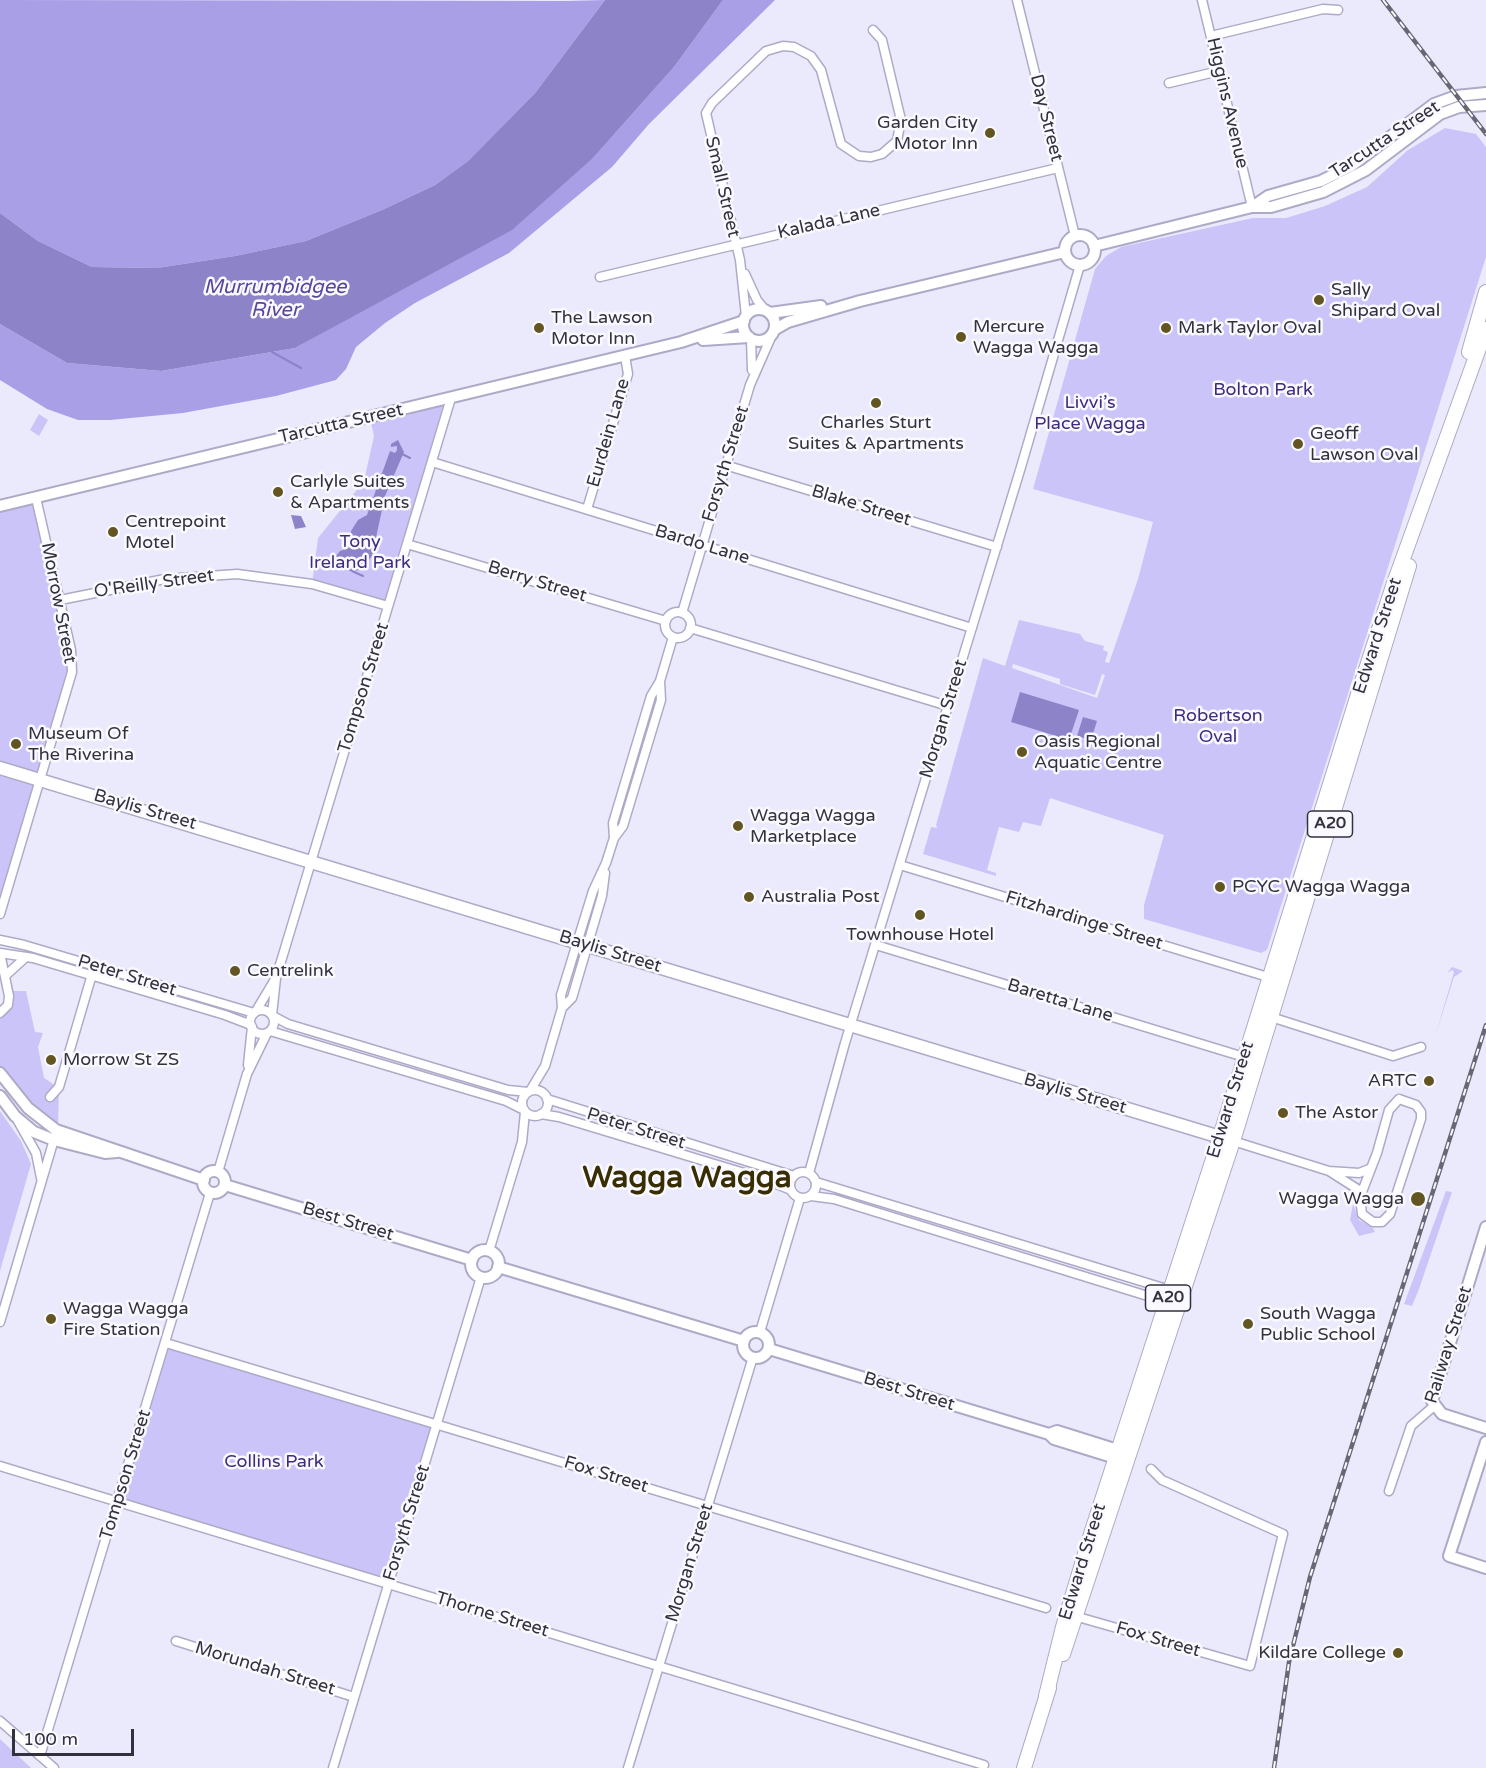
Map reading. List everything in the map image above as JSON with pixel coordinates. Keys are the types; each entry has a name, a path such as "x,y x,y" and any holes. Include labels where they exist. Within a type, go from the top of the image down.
{"highway":[{"name":"Edward Street","path":"1438,467 1486,292"},
{"name":"Edward Street","path":"1024,1768 1226,1139 1244,1057 1268,977 1390,597 1425,506 1486,329"},
{"name":"Edward Street","path":"1123,1456 1168,1296 1271,1017 1403,590 1425,506"},
{"path":"1268,977 1282,981"}],"main road":[{"name":"Baylis Street","path":"0,768 1226,1139"}],"street":[{"name":"Day Street","path":"1017,0 1075,236"},
{"name":"Higgins Avenue","path":"1202,0 1252,207"},
{"path":"1212,36 1323,9 1338,10"},
{"name":"Small Street","path":"767,311 751,289 735,244 706,113 712,104 766,51 783,46 794,47 811,56 821,70 841,144 859,156 871,157 882,154 897,141 901,120 882,40 873,30"},
{"path":"1170,83 1219,71"},
{"name":"Tarcutta Street","path":"1309,191 1351,166 1434,104 1456,96 1486,93"},
{"name":"Tarcutta Street","path":"1094,246 1252,207 1271,207 1292,196 1309,191 1335,188 1366,170 1440,114 1459,107 1486,105"},
{"name":"Kalada Lane","path":"600,277 1058,168"},
{"path":"1075,236 1089,238 1094,246 1092,259 1080,265 1068,260 1065,252 1069,240 1075,236"},
{"path":"860,301 767,311 755,310 745,318 744,330 750,338 760,341 788,322 860,301 1065,252"},
{"name":"Small Street","path":"740,260 745,318"},
{"name":"Morgan Street","path":"809,1173 851,1025 1080,265"},
{"path":"767,311 775,321 773,333"},
{"name":"Tarcutta Street","path":"0,506 681,342 745,318"},
{"name":"Forsyth Street","path":"682,613 750,385 773,333"},
{"name":"Tarcutta Street","path":"681,342 750,338"},
{"name":"Forsyth Street","path":"750,338 753,363 750,385"},
{"name":"Eurdein Lane","path":"587,509 628,374 625,356"},
{"name":"Tompson Street","path":"273,1015 276,978 452,398"},
{"name":"Bardo Lane","path":"432,462 972,628"},
{"name":"Blake Street","path":"725,465 996,547"},
{"name":"Morrow Street","path":"0,914 72,672 71,650 36,498"},
{"name":"Berry Street","path":"407,544 666,621"},
{"name":"O'Reilly Street","path":"60,600 165,579 237,574 312,584 388,606"},
{"path":"682,613 688,617 690,628 681,637 673,637 666,629 666,621 670,614 682,613"},
{"path":"690,628 948,706"},
{"path":"489,1251 522,1142 523,1097 545,1066 562,1008 561,995 582,943 593,891 614,838 612,823 651,696 660,681 673,637"},
{"name":"Fitzhardinge Street","path":"900,866 1268,977"},
{"name":"Peter Street","path":"0,940 94,966 153,989"},
{"name":"Baretta Lane","path":"876,945 1244,1057"},
{"path":"0,953 9,1001 0,1013"},
{"name":"Peter Street","path":"0,953 26,957 91,976 255,1013"},
{"path":"5,976 26,957"},
{"path":"50,1098 59,1087 94,966"},
{"name":"Tompson Street","path":"255,1013 276,978"},
{"name":"Peter Street","path":"191,1000 251,1026"},
{"path":"247,1074 251,1026 255,1013 266,1010 288,1024 508,1090 538,1090 547,1098"},
{"path":"218,1172 247,1074 274,1024 273,1015"},
{"path":"1271,1017 1392,1056 1421,1047"},
{"path":"251,1026 257,1033 268,1032 372,1060 506,1101 524,1111 540,1115"},
{"path":"333,1049 336,1039"},
{"path":"372,1060 375,1050"},
{"path":"421,1075 424,1065"},
{"path":"522,1142 547,1106 545,1066"},
{"path":"0,1073 28,1108 55,1135"},
{"path":"460,1087 463,1076"},
{"path":"0,1096 15,1116 36,1153 41,1182"},
{"name":"Peter Street","path":"547,1098 604,1119 794,1176"},
{"path":"1400,1099 1416,1105 1421,1112 1421,1119 1387,1219 1375,1223 1365,1218 1360,1208 1362,1192 1370,1169 1393,1103 1400,1099"},
{"name":"Peter Street","path":"540,1115 689,1156 791,1190"},
{"path":"15,1116 34,1132 55,1135 105,1153 117,1152 204,1180"},
{"path":"601,1130 604,1119"},
{"path":"642,1142 645,1131"},
{"path":"0,1322 55,1135"},
{"path":"1226,1139 1329,1171 1359,1173 1370,1169"},
{"path":"689,1156 693,1146"},
{"path":"729,1168 732,1158"},
{"path":"1329,1171 1362,1192"},
{"path":"218,1172 225,1178 225,1185 218,1193 210,1192 206,1189 204,1180 207,1174 218,1172"},
{"path":"800,1198 791,1190 794,1176 801,1172 809,1173 816,1182 1105,1270 1168,1296"},
{"path":"811,1196 816,1190 816,1182"},
{"name":"Best Street","path":"225,1185 472,1260"},
{"name":"Tompson Street","path":"40,1756 119,1502 210,1192"},
{"path":"800,1198 811,1196 834,1199 1101,1282 1168,1296"},
{"path":"760,1332 800,1198"},
{"path":"870,1211 873,1201"},
{"path":"914,1224 918,1214"},
{"name":"Railway Street","path":"1389,1491 1411,1426 1434,1406 1434,1389 1486,1227"},
{"path":"964,1240 967,1228"},
{"path":"1007,1253 1012,1241"},
{"path":"489,1251 495,1255 498,1267 494,1274 481,1277 471,1268 472,1260 477,1253 489,1251"},
{"path":"1057,1268 1060,1256"},
{"path":"498,1267 744,1341"},
{"path":"1101,1282 1105,1270"},
{"name":"Forsyth Street","path":"333,1768 481,1277"},
{"path":"752,1332 760,1332 767,1337 769,1349 764,1356 753,1358 744,1349 744,1341 752,1332"},
{"name":"Fox Street","path":"166,1343 1046,1608"},
{"name":"Best Street","path":"769,1349 1050,1434 1054,1439 1123,1456"},
{"name":"Morgan Street","path":"628,1768 753,1358"},
{"path":"1434,1406 1442,1414 1486,1428"},
{"path":"1486,1442 1449,1556 1486,1568"},
{"name":"Thorne Street","path":"0,1466 984,1765"},
{"name":"Fox Street","path":"1072,1615 1250,1666 1283,1534 1162,1480 1150,1469"},
{"name":"Morundah Street","path":"176,1641 354,1697"},
{"path":"0,1721 54,1768"}],"green space":[{"name":"Bolton Park","path":"1445,128 1476,134 1486,147 1486,257 1267,950 1261,953 1144,919 1144,905 1164,835 1050,798 1041,826 1023,822 1019,832 999,827 987,870 996,873 996,876 923,854 931,827 937,828 983,658 1005,666 1019,620 1080,634 1085,641 1104,646 1103,650 1108,652 1105,662 1109,663 1138,579 1153,522 1033,489 1095,269 1106,256 1121,247 1253,218 1286,218 1325,206 1367,187 1408,150","holes":["1013,664 1060,679 1060,684 1095,695 1102,674 1105,675 1097,698 1012,668"]},
{"name":"Tony Ireland Park","path":"451,399 388,606 312,584 318,538 364,481 374,436 370,418"},
{"path":"39,414 48,420 39,436 30,430"},
{"path":"36,498 72,661 0,914 0,506"},
{"path":"1452,967 1463,971 1454,977 1435,1037 1454,972 1452,970 1447,973"},
{"path":"10,991 26,991 35,1032 43,1033 38,1047 44,1078 59,1088 58,1129 38,1116 0,1071 0,1014"},
{"path":"0,1111 21,1141 31,1164 0,1271"},
{"path":"1446,1191 1452,1192 1419,1289 1412,1306 1404,1304"},
{"path":"1353,1204 1359,1220 1373,1228 1375,1232 1359,1236 1350,1220"},
{"name":"Collins Park","path":"166,1343 437,1425 389,1584 119,1502"},
{"path":"0,1739 31,1768 0,1768"}],"shaded area":[{"path":"0,0 605,0 535,93 468,161 435,185 382,210 306,241 235,256 157,268 92,267 38,241 0,213"},
{"path":"723,0 775,0 649,124 612,167 509,253 415,303 385,323 356,347 346,369 336,380 276,396 183,413 110,420 78,420 47,409 0,380 0,324 67,363 161,371 295,348 365,309 594,157 674,67"}],"water":[{"name":"Murrumbidgee River","path":"605,0 723,0 674,67 594,157 512,230 295,348 161,371 67,363 0,324 0,213 38,241 92,267 157,268 235,256 306,241 382,210 435,185 468,161 535,93"},
{"path":"398,440 404,452 385,496 372,556 360,570 350,571 340,568 336,556 340,551 351,547 351,531 358,520 367,515 390,451 395,453 397,450 397,446 391,447 391,444"},
{"path":"291,515 301,516 306,527 295,529"},
{"path":"1020,692 1079,710 1069,740 1011,722"},
{"path":"1083,717 1097,721 1091,740 1077,736"}],"waterway":[{"path":"272,352 301,368"},
{"path":"402,454 410,458"},
{"path":"352,571 363,576"}],"railway":[{"path":"1383,0 1486,134"},
{"path":"1274,1768 1289,1662 1310,1577 1486,1025"}],"place":[{"name":"Garden City Motor Inn","path":"990,133"},
{"name":"Sally Shipard Oval","path":"1319,300"},
{"name":"The Lawson Motor Inn","path":"539,328"},
{"name":"Mark Taylor Oval","path":"1166,328"},
{"name":"Mercure Wagga Wagga","path":"961,337"},
{"name":"Charles Sturt Suites & Apartments","path":"876,403"},
{"name":"Geoff Lawson Oval","path":"1298,444"},
{"name":"Carlyle Suites & Apartments","path":"278,492"},
{"name":"Centrepoint Motel","path":"113,532"},
{"name":"Museum Of The Riverina","path":"16,744"},
{"name":"Oasis Regional Aquatic Centre","path":"1022,752"},
{"name":"Wagga Wagga Marketplace","path":"738,826"},
{"name":"PCYC Wagga Wagga","path":"1220,887"},
{"name":"Australia Post","path":"749,897"},
{"name":"Townhouse Hotel","path":"920,915"},
{"name":"Centrelink","path":"235,971"},
{"name":"Morrow St ZS","path":"51,1060"},
{"name":"ARTC","path":"1429,1081"},
{"name":"The Astor","path":"1283,1113"},
{"name":"Wagga Wagga","path":"1418,1199"},
{"name":"Wagga Wagga Fire Station","path":"51,1319"},
{"name":"South Wagga Public School","path":"1248,1324"},
{"name":"Kildare College","path":"1398,1653"}],"district":[{"name":"Wagga Wagga","path":"687,1179"}],"park label":[{"name":"Livvi’s Place Wagga","path":"1090,413"},
{"name":"Robertson Oval","path":"1218,726"}]}
